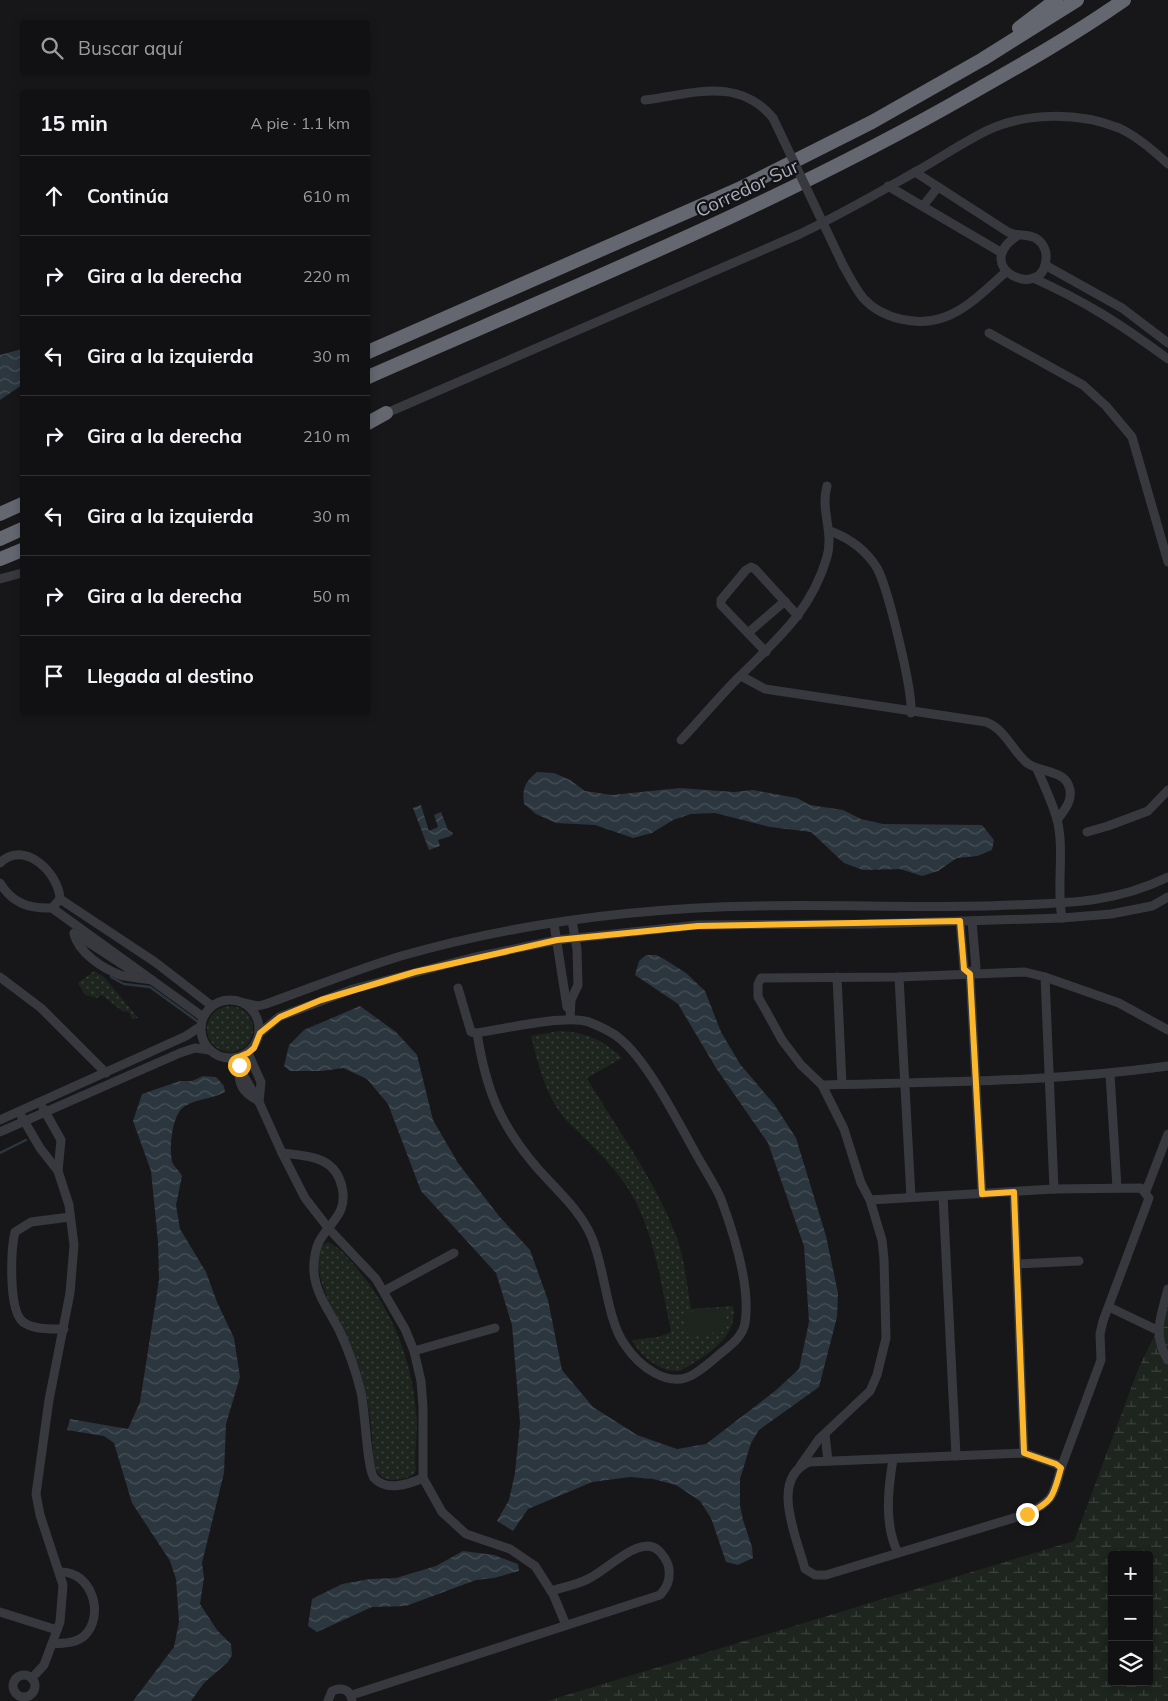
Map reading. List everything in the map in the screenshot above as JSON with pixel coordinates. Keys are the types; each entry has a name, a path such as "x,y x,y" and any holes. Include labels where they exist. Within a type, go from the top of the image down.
{"highway":[{"path":"953,77 1056,0"},
{"name":"Corredor Sur","path":"370,351 739,189 872,122 953,77 1077,0"},
{"name":"Corredor Sur","path":"370,376 749,210 859,156 999,78 1102,16 1124,0"},
{"path":"370,421 386,413"},
{"path":"0,514 20,505"},
{"path":"0,540 20,531"},
{"path":"0,558 20,551"}],"street":[{"path":"645,100 725,90 741,93 756,102 772,118 843,265 864,298 881,312 911,321 930,321 946,317 968,303 1006,272"},
{"path":"386,413 800,234 841,214 987,131 1016,120 1045,116 1096,121 1121,129 1152,150 1168,164"},
{"path":"915,172 1017,236 1031,236 1043,245 1047,258 1045,266 1033,278 1023,280 1014,278 1006,272 1002,263 1002,254 1007,243 1017,236"},
{"path":"888,186 1002,254"},
{"path":"923,206 938,187"},
{"path":"1045,266 1122,308 1168,343"},
{"path":"1033,278 1068,294 1119,323 1168,359"},
{"path":"989,333 1083,385 1106,406 1132,437 1168,562"},
{"path":"681,740 798,616 817,584 827,555 830,531 824,508 827,486"},
{"path":"830,531 858,546 877,567 885,587 911,694 911,713"},
{"path":"766,652 725,609 721,600 746,570 755,568 798,616"},
{"path":"0,579 20,573"},
{"path":"748,633 785,601"},
{"path":"741,676 764,689 911,713 986,722 994,725 1020,755 1037,769 1062,778 1068,784 1070,792 1068,805 1057,820"},
{"path":"1037,769 1057,820 1061,863 1060,903 1062,918"},
{"path":"1087,832 1148,811 1168,790"},
{"path":"1,860 13,856 24,857 44,865 58,884 60,898 52,908"},
{"path":"236,1062 216,1055 209,1050 201,1035 203,1016 212,1006 230,999 258,1006 266,1004 402,956 485,936 572,921 668,911 757,906 986,907 1060,903 1111,898 1141,890 1168,877"},
{"path":"0,883 12,898 22,904 32,908 52,908 71,921 125,968 150,980"},
{"path":"236,1062 254,1048 260,1033 280,1017 353,989 470,958 557,940 698,926 1062,918 1111,914 1152,906 1168,897"},
{"path":"60,898 137,950 212,1006"},
{"path":"71,921 76,943 84,952 150,980 203,1016"},
{"path":"570,1020 571,1000 578,985 572,921"},
{"path":"960,921 964,969 970,974 982,1194"},
{"path":"970,974 976,968 972,921"},
{"path":"554,924 570,1020"},
{"path":"125,968 137,950"},
{"path":"870,1200 1054,1189 1117,1188 1141,1188 1149,1198 1108,1307 1100,1334 1101,1360 1052,1496 1046,1505 1027,1514 826,1575 815,1575 805,1569 786,1491 791,1477 819,1439 870,1391 878,1375 886,1338 884,1260 882,1240 870,1200 861,1183 844,1129 822,1085 801,1065 782,1040 758,996 758,984 761,978 899,977 1025,972 1045,977 1119,1003 1168,1030"},
{"path":"0,977 41,1008 106,1073"},
{"path":"837,977 842,1084"},
{"path":"899,977 903,1083 911,1197"},
{"path":"1045,977 1054,1189"},
{"path":"458,988 471,1032 477,1033 570,1020 586,1021 618,1037 632,1050 663,1095 720,1198 736,1249 746,1299 745,1326 735,1342 693,1375 677,1380 659,1376 638,1362 623,1343 614,1322 601,1260 588,1229 571,1204 515,1140 499,1114 488,1087 477,1033"},
{"path":"244,1003 257,1015 260,1033"},
{"path":"0,1120 186,1036 201,1026"},
{"path":"0,1132 180,1052 195,1048 209,1050"},
{"path":"248,1053 261,1082 259,1102 282,1154 305,1198 329,1229 376,1279 405,1329 414,1351 423,1406 423,1478 442,1512 466,1534 510,1550 535,1566 551,1591 566,1625"},
{"path":"236,1062 239,1080 245,1093 259,1102"},
{"path":"822,1085 1049,1078 1110,1074 1168,1066"},
{"path":"1110,1074 1117,1188"},
{"path":"39,1102 61,1140 58,1171"},
{"path":"18,1112 40,1148 58,1171 69,1205 74,1245 70,1294 41,1447 36,1494 40,1515 63,1585 60,1622 44,1664 32,1678"},
{"path":"1146,1192 1168,1134"},
{"path":"282,1154 311,1156 326,1161 337,1175 342,1187 343,1200 339,1216 320,1240 315,1255 314,1274 321,1298 340,1331 355,1368 367,1427 370,1468 373,1477 380,1483 389,1486 400,1486 423,1478"},
{"path":"1014,1192 1024,1453"},
{"path":"943,1196 956,1456"},
{"path":"64,1329 38,1328 22,1321 16,1310 13,1297 12,1243 15,1232 31,1222 70,1217"},
{"path":"384,1291 454,1253"},
{"path":"1017,1264 1079,1261"},
{"path":"1168,1289 1157,1330 1163,1351 1168,1360"},
{"path":"1108,1307 1157,1330"},
{"path":"414,1351 495,1328"},
{"path":"825,1434 828,1461"},
{"path":"800,1466 809,1462 1024,1453 1056,1464 1061,1468"},
{"path":"893,1459 888,1504 891,1534 898,1553"},
{"path":"328,1701 332,1692 339,1688 346,1690 352,1698 660,1595 666,1588 670,1577 669,1566 660,1552 653,1546 640,1546 588,1580 551,1591"},
{"path":"52,1644 72,1642 86,1635 94,1617 93,1594 83,1580 69,1572 60,1572"},
{"path":"0,1612 57,1630"}],"green space":[{"path":"94,971 104,977 138,1018 132,1019 129,1012 122,1011 102,995 97,998 85,995 78,983"},
{"path":"226,1006 234,1006 243,1010 249,1016 253,1029 249,1042 243,1048 234,1052 226,1052 217,1048 211,1042 207,1033 207,1025 211,1016 217,1010"},
{"path":"559,1031 577,1033 593,1038 608,1046 622,1058 587,1078 636,1156 668,1217 682,1256 691,1309 733,1306 731,1328 725,1337 709,1353 680,1371 666,1369 652,1362 640,1352 632,1340 658,1337 671,1332 658,1265 642,1216 629,1190 606,1160 563,1116 545,1084 531,1036"},
{"path":"328,1242 338,1248 363,1276 386,1310 402,1346 412,1384 417,1424 416,1470 414,1474 406,1478 387,1479 377,1472 374,1466 370,1415 363,1381 356,1359 327,1298 321,1279 318,1263 320,1250"},
{"path":"723,1308 726,1331 687,1336 684,1313"},
{"path":"1168,1308 1168,1701 547,1701 1074,1541 1139,1367"}],"water":[{"path":"20,350 20,386 0,400 0,355"},
{"path":"537,772 554,773 570,780 585,791 612,795 680,788 734,792 753,790 797,798 810,805 843,810 861,819 883,824 982,825 994,840 992,850 977,856 957,858 938,871 922,876 900,869 863,870 844,863 811,832 770,827 715,813 691,814 673,820 652,833 633,838 595,825 556,823 536,814 524,804 524,789 527,782"},
{"path":"421,805 429,831 438,827 434,815 441,812 448,830 453,833 451,836 438,840 440,846 429,850 413,808"},
{"path":"646,955 656,955 664,959 686,973 705,991 721,1032 740,1064 774,1104 796,1138 826,1236 838,1293 837,1317 819,1387 759,1430 751,1443 740,1479 740,1505 752,1547 753,1558 738,1565 726,1562 711,1518 700,1501 676,1485 653,1479 630,1477 592,1482 528,1509 513,1531 497,1521 509,1500 515,1473 520,1423 512,1325 496,1273 421,1191 388,1104 367,1079 343,1068 322,1071 290,1071 284,1066 289,1045 304,1030 360,1006 396,1032 417,1055 433,1120 458,1163 499,1216 530,1250 548,1300 562,1370 593,1407 637,1435 677,1449 706,1444 775,1391 799,1369 809,1322 804,1246 768,1143 716,1068 678,1004 635,975 639,961"},
{"path":"203,1076 216,1077 224,1086 225,1092 185,1106 181,1110 172,1131 171,1155 173,1163 182,1176 176,1205 180,1229 206,1272 217,1302 234,1338 240,1377 226,1424 224,1473 202,1563 204,1578 200,1604 217,1630 231,1644 232,1655 228,1662 204,1683 191,1701 133,1701 174,1647 179,1622 176,1579 170,1561 132,1503 114,1443 104,1436 67,1430 70,1419 128,1429 140,1402 159,1280 158,1242 151,1171 133,1121 142,1094 180,1081 192,1081"},
{"path":"463,1551 494,1555 518,1564 519,1571 494,1578 476,1580 406,1606 372,1607 317,1632 308,1626 312,1599 342,1584 370,1579 396,1578 436,1566"}],"waterway":[{"path":"111,977 124,984 150,987 197,1021"},
{"path":"0,1153 26,1140"}],"route":[{"path":"239,1065 234,1059 241,1057 254,1048 260,1033 280,1017 321,1000 415,972 536,944 575,937 698,926 960,921 964,969 970,974 982,1194 1014,1192 1024,1453 1059,1465 1061,1468 1052,1496 1046,1505 1027,1514"}]}
